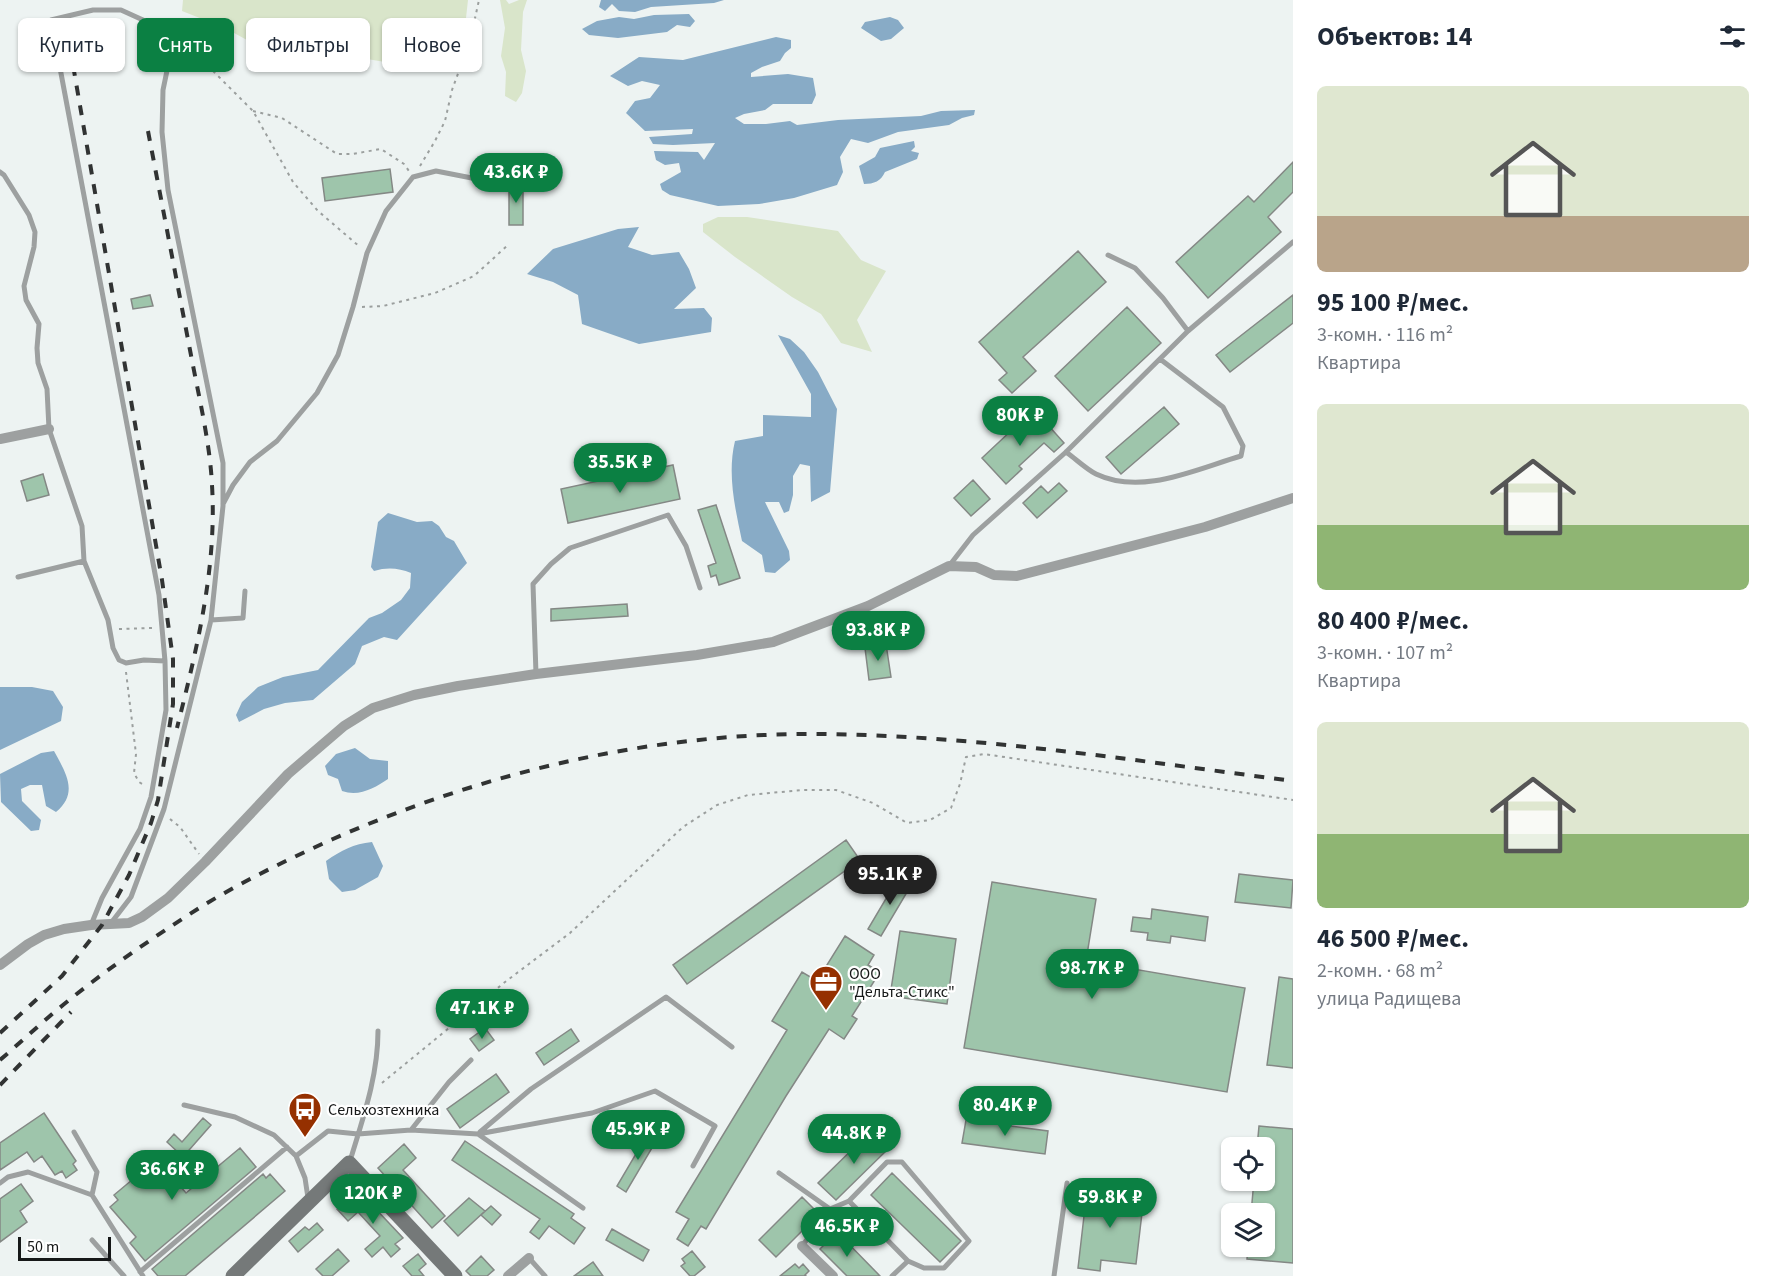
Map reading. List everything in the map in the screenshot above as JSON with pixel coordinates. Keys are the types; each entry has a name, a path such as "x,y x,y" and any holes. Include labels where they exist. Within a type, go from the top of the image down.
{"street":[{"path":"0,439 49,429"},
{"path":"0,965 44,935 91,925 129,923 142,917 168,898 205,862 288,774 344,726 373,708 414,695 458,686 536,674 697,655 773,642 868,606 949,566 976,567 994,575 1017,576 1205,527 1293,498"},
{"path":"233,1276 349,1163 455,1276"},
{"path":"802,1246 833,1276"},
{"path":"508,1276 529,1258"}],"lane":[{"path":"91,925 102,898 140,829 152,797 166,710 165,661 159,595 51,20 93,10 121,10 138,18"},
{"path":"110,925 131,897 164,809 211,620 223,506 223,463 168,190 162,132 167,72"},
{"path":"223,506 233,485 250,462 278,441 317,393 338,355 367,253 386,211 413,177 436,171 482,180"},
{"path":"0,172 29,215 35,232 34,247 24,286 27,300 39,324 38,363 47,389 49,429 82,526 84,561 108,620 113,648 119,660 126,663 144,660 165,661"},
{"path":"949,566 973,535 1066,452 1188,331 1293,242"},
{"path":"1108,255 1135,268 1163,298 1188,331"},
{"path":"1066,452 1095,474 1121,483 1156,482 1240,456 1243,446 1223,407 1160,359"},
{"path":"536,674 533,584 570,548 668,515 686,546 700,588"},
{"path":"18,577 84,561"},
{"path":"211,620 243,618 245,591"},
{"path":"478,1134 531,1089 666,997 732,1047"},
{"path":"349,1163 366,1108 378,1056 378,1031"},
{"path":"411,1130 449,1082 471,1060"},
{"path":"296,1156 328,1131 358,1134 411,1130 478,1134 592,1113 655,1091 715,1126 693,1166"},
{"path":"184,1105 235,1117 274,1135 296,1156 305,1178 309,1203"},
{"path":"74,1132 97,1172 92,1195"},
{"path":"478,1134 583,1208"},
{"path":"0,1183 8,1177 28,1172 92,1195 141,1274 287,1147"},
{"path":"802,1246 830,1209 849,1201 886,1162 902,1162 969,1241 944,1268 924,1268 908,1261 849,1201"},
{"path":"779,1173 830,1209"},
{"path":"1054,1276 1067,1183"},
{"path":"92,1240 124,1276"},
{"path":"529,1258 545,1276"},
{"path":"892,1276 908,1261"}],"path":[{"path":"254,111 282,118 337,154 381,149 404,164 413,177 445,121 452,90 470,41 479,0"},
{"path":"214,72 254,111 293,182 318,211 367,253"},
{"path":"353,308 383,306 435,293 474,276 508,244"},
{"path":"110,629 162,628"},
{"path":"378,1090 384,1080 433,1043 505,982 570,933 683,827 717,805 737,798 803,790 836,790 873,802 907,823 930,820 951,808 960,784 966,757 984,754 1293,800"}],"green space":[{"path":"183,0 468,0 466,18 382,18 382,62 370,60 370,18 246,18 246,39 234,33 234,18 200,18 182,11"},
{"path":"500,0 506,0 509,4 527,0 523,12 521,50 526,71 522,93 516,102 505,96 506,72 501,56 505,28"},
{"path":"718,217 747,217 838,231 861,260 886,271 857,320 872,352 841,343 821,314 792,297 703,232 703,224"}],"water":[{"path":"601,0 724,0 714,3 651,7 635,12 619,11 612,4 605,11 599,7"},
{"path":"689,14 695,21 690,27 677,25 667,32 618,38 589,35 582,29 597,21 619,17 634,19 654,15"},
{"path":"890,17 898,20 904,28 891,39 881,41 861,28 865,22"},
{"path":"776,37 791,40 791,48 780,61 751,73 751,77 788,74 813,78 816,95 812,104 773,104 765,110 735,118 744,124 790,121 797,125 838,120 921,116 941,111 975,110 974,115 949,125 898,132 868,143 851,139 840,157 843,172 837,185 794,198 759,204 718,206 670,195 662,190 660,184 681,172 679,163 665,165 656,160 654,151 698,152 704,160 715,143 653,144 649,137 692,134 693,129 645,131 626,113 635,101 650,98 660,85 642,81 628,86 610,76 639,57 683,60"},
{"path":"914,141 915,147 911,151 919,153 917,159 885,172 877,181 864,184 859,166 875,157 880,148"},
{"path":"639,227 628,247 652,255 679,252 696,288 674,309 704,308 712,318 711,332 639,344 582,324 578,295 553,282 527,274 553,249 618,229"},
{"path":"778,335 790,339 804,352 818,372 837,409 830,492 811,502 810,466 800,464 793,476 793,495 789,511 784,513 779,502 765,502 789,551 790,560 775,573 765,572 762,555 742,541 733,491 732,466 735,441 763,436 763,415 811,417 811,394"},
{"path":"388,513 417,522 432,521 439,526 446,537 454,541 467,563 397,640 384,637 362,646 355,664 313,700 285,703 264,709 239,722 236,715 242,702 258,687 283,677 318,670 369,618 382,613 401,600 410,588 411,573 393,569 374,571 371,567 378,522"},
{"path":"0,687 32,687 53,691 63,707 61,721 0,750"},
{"path":"355,748 370,759 388,761 388,779 361,792 348,793 342,791 338,779 328,775 325,766 336,754"},
{"path":"54,751 66,775 69,790 67,798 56,812 46,806 42,785 30,785 21,789 22,801 41,820 39,830 31,831 1,802 0,774 41,753"},
{"path":"372,842 383,866 378,877 355,890 342,892 329,879 326,861 348,848"}],"building":[{"path":"1293,162 1293,192 1268,217 1281,232 1208,298 1176,262 1248,196 1254,202"},
{"path":"390,169 393,192 325,201 322,178"},
{"path":"523,182 523,225 509,225 509,183"},
{"path":"1078,251 1106,282 1023,357 1036,371 1012,393 999,380 1007,373 979,342"},
{"path":"150,295 153,306 133,309 131,299"},
{"path":"1293,295 1293,323 1230,372 1216,355"},
{"path":"1127,307 1161,343 1088,411 1055,376"},
{"path":"1164,407 1179,424 1121,474 1106,457"},
{"path":"1030,413 1045,428 1048,425 1064,443 1054,452 1044,443 1019,466 1022,469 1006,484 982,458"},
{"path":"673,465 680,499 568,523 561,489"},
{"path":"43,474 49,495 27,501 21,481"},
{"path":"973,480 990,499 971,516 954,498"},
{"path":"1059,483 1067,491 1037,518 1023,503 1041,486 1048,493"},
{"path":"716,505 740,578 719,585 716,575 711,577 708,566 716,563 698,510"},
{"path":"627,604 628,616 551,621 551,609"},
{"path":"886,644 891,677 869,680 865,648"},
{"path":"846,840 860,860 687,984 673,965"},
{"path":"1239,874 1293,880 1291,908 1235,902"},
{"path":"900,875 913,882 881,936 868,929"},
{"path":"992,882 1096,899 1086,961 1245,988 1227,1092 964,1048"},
{"path":"1152,909 1208,917 1205,941 1171,936 1170,943 1147,940 1148,933 1131,931 1133,917 1151,919"},
{"path":"900,931 956,939 947,1004 890,996"},
{"path":"845,936 874,955 868,965 880,972 852,1016 857,1019 844,1039 829,1029 706,1229 701,1226 688,1246 677,1239 689,1219 676,1212 787,1030 772,1021 802,972 817,981"},
{"path":"1279,977 1293,979 1293,1068 1267,1065"},
{"path":"485,1028 494,1040 479,1051 470,1039"},
{"path":"571,1029 579,1041 544,1065 536,1053"},
{"path":"496,1074 509,1092 460,1128 447,1109"},
{"path":"44,1113 76,1161 73,1164 77,1170 66,1178 62,1171 55,1175 42,1156 34,1162 27,1152 0,1170 0,1143"},
{"path":"203,1118 211,1125 183,1157 167,1142 174,1134 182,1142"},
{"path":"966,1120 1048,1131 1045,1154 962,1143"},
{"path":"1259,1126 1293,1129 1293,1263 1247,1259 1247,1257 1275,1257 1275,1203 1252,1203 1253,1191 1275,1191 1275,1137 1258,1137"},
{"path":"650,1130 659,1136 626,1192 617,1186"},
{"path":"872,1130 889,1148 836,1200 818,1183"},
{"path":"465,1141 574,1214 571,1218 585,1228 574,1244 549,1226 539,1239 530,1232 540,1219 452,1160"},
{"path":"404,1144 416,1158 403,1170 445,1216 432,1228 378,1168"},
{"path":"240,1148 256,1167 145,1261 130,1243 136,1237 110,1207 118,1200 114,1195 157,1159 186,1193"},
{"path":"892,1173 961,1241 940,1262 871,1195"},
{"path":"263,1174 266,1178 270,1174 285,1191 185,1276 158,1276 152,1269"},
{"path":"21,1184 33,1201 20,1211 27,1222 0,1242 0,1199"},
{"path":"1087,1190 1144,1196 1136,1264 1101,1260 1100,1271 1078,1268"},
{"path":"356,1193 368,1208 372,1205 403,1238 395,1244 400,1249 391,1257 383,1247 372,1257 365,1249 380,1236 358,1212 348,1221 337,1209"},
{"path":"802,1197 819,1214 776,1257 759,1240"},
{"path":"469,1198 485,1211 458,1236 444,1221"},
{"path":"491,1206 501,1215 492,1225 481,1215"},
{"path":"317,1223 323,1230 298,1252 289,1241 305,1227 309,1230"},
{"path":"612,1229 649,1250 643,1261 606,1240"},
{"path":"837,1232 880,1276 847,1276 820,1249"},
{"path":"338,1249 349,1261 332,1276 323,1276 316,1269"},
{"path":"692,1251 705,1267 694,1276 690,1276 681,1266 685,1263 682,1259"},
{"path":"418,1254 426,1264 419,1270 424,1276 412,1276 403,1266"},
{"path":"481,1256 494,1270 487,1276 471,1276 466,1271"},
{"path":"593,1262 603,1276 574,1276"},
{"path":"795,1264 799,1268 803,1264 809,1271 806,1276 780,1276"}],"railway":[{"path":"0,1033 62,976 102,925 129,875 158,800 173,704 173,659 162,580 74,72"},
{"path":"148,131 203,418 212,485 211,547 204,608 177,728"},
{"path":"0,1060 63,1005 114,966 204,905 251,878 333,839 391,815 512,775 573,760 635,748 698,740 761,735 824,734 1001,744 1293,781"},
{"path":"0,1085 71,1012"}],"place":[{"name":"ООО \"Дельта-Стикс\"","path":"826,1011"},
{"name":"Сельхозтехника","path":"305,1138"}]}
